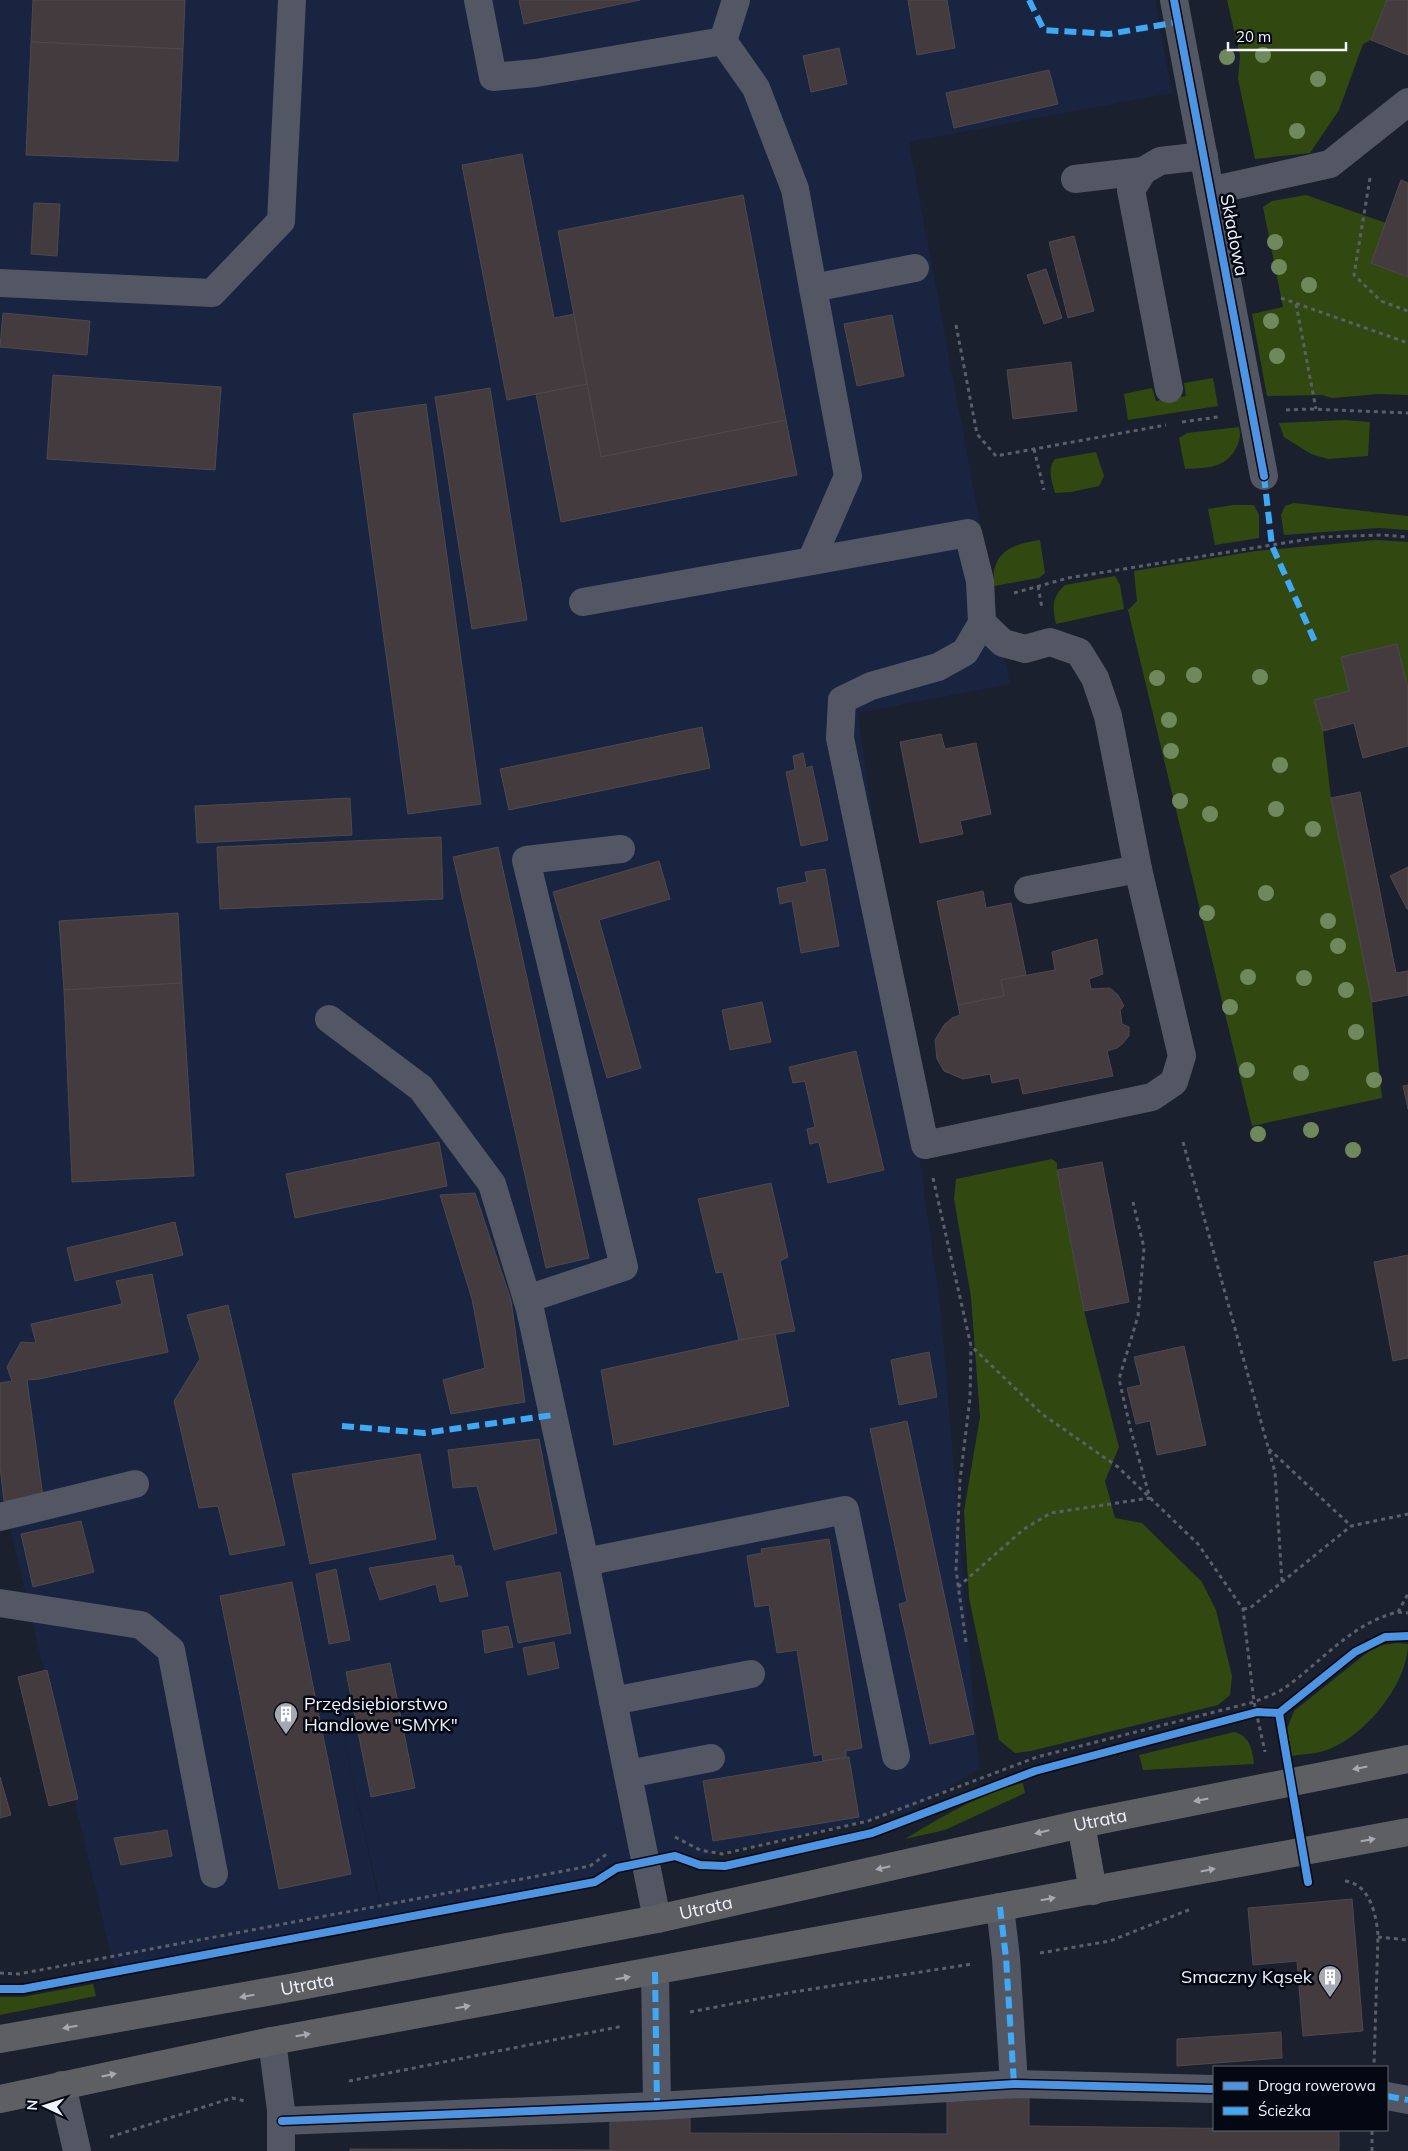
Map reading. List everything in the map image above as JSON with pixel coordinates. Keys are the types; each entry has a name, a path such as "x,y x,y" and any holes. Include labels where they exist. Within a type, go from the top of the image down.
{"main road":[{"name":"Utrata","path":"0,2039 295,1987 656,1918 1081,1824 1408,1759"},
{"path":"1081,1824 1093,1891"},
{"path":"0,2099 272,2041 656,1972 1408,1832"}],"street":[{"path":"0,283 212,293 281,221 292,0"},
{"path":"478,0 494,76 536,73 723,41"},
{"path":"723,41 736,0"},
{"name":"Składowa","path":"1174,0 1264,476"},
{"path":"723,41 756,88 795,189 848,476 811,561"},
{"path":"1210,190 1330,164 1408,102"},
{"path":"1075,179 1142,171 1160,161 1204,156"},
{"path":"1142,171 1131,190 1132,204 1169,389"},
{"path":"813,288 915,268"},
{"path":"582,602 968,533 980,581 982,624 965,652 938,667 871,686 842,700 840,738 926,1145 1152,1097 1174,1082 1182,1056 1138,869 1108,716 1094,678 1078,652 1050,642 1025,649 1003,643 982,624"},
{"path":"527,1299 624,1267 526,860 621,850"},
{"path":"1028,890 1138,869"},
{"path":"329,1018 421,1088 492,1184 527,1299 585,1562 642,1840 656,1918"},
{"path":"0,1517 135,1484"},
{"path":"585,1562 845,1510 896,1756"},
{"path":"0,1603 141,1625 171,1650 214,1874"},
{"path":"613,1701 751,1674"},
{"path":"628,1774 711,1758"},
{"path":"1000,1907 1006,1958 1014,2084"},
{"path":"656,1972 657,2106"},
{"path":"272,2041 282,2116 281,2151"},
{"path":"282,2116 657,2106 1014,2084 1213,2090"},
{"path":"62,2085 77,2149"},
{"path":"1388,2096 1408,2100"}],"path":[{"path":"1370,178 1354,275 1381,301 1408,311"},
{"path":"1281,298 1408,343"},
{"path":"1295,303 1316,409"},
{"path":"956,325 977,434 996,456 1128,431 1252,412 1316,409 1408,412"},
{"path":"1034,449 1044,490"},
{"path":"1012,594 1068,578 1321,537 1383,535 1408,537"},
{"path":"1183,1142 1275,1472 1282,1582"},
{"path":"926,1145 971,1346 970,1398 960,1480 956,1570 966,1642"},
{"path":"1133,1202 1144,1248 1138,1316 1119,1379 1150,1498"},
{"path":"971,1346 1042,1414 1118,1467 1198,1544 1243,1609 1254,1702 1260,1712 1272,1785"},
{"path":"1269,1449 1351,1526"},
{"path":"958,1587 1024,1529 1051,1513 1150,1498"},
{"path":"1243,1609 1250,1608 1351,1526 1408,1514"},
{"path":"1398,1612 1408,1594"},
{"path":"0,1973 20,1974 590,1866 616,1847 642,1840 673,1835 700,1850 722,1854 868,1821 1037,1757 1254,1702 1281,1690 1349,1635 1381,1616 1398,1612 1408,1613"},
{"path":"1247,1715 1260,1712"},
{"path":"1338,1880 1352,1882 1370,1900 1377,1919 1373,2066"},
{"path":"344,2082 793,1992 1110,1941 1200,1906"},
{"path":"1378,1937 1408,1940"},
{"path":"77,2149 232,2098 282,2116"},
{"path":"1372,2131 1372,2151"}],"shaded area":[{"path":"0,0 1155,0 1172,93 909,142 1010,684 858,713 941,1312 979,1769 908,1812 385,1924 333,1688 384,1925 114,1968 6,1510 0,1510"}],"green space":[{"path":"1227,0 1388,0 1371,40 1363,44 1339,110 1310,153 1255,159 1238,79 1240,56"},
{"path":"1306,195 1386,223 1371,263 1408,277 1408,395 1379,394 1332,398 1322,395 1267,396 1252,314 1283,307 1263,207 1272,201"},
{"path":"1213,378 1218,406 1128,420 1124,394 1152,388 1156,401 1186,396 1184,383"},
{"path":"1344,420 1370,422 1368,456 1328,459 1311,454 1284,437 1279,423"},
{"path":"1239,427 1240,436 1238,444 1231,456 1225,461 1213,466 1185,469 1179,438 1187,433"},
{"path":"1096,452 1104,476 1099,486 1071,492 1055,493 1051,467 1055,459"},
{"path":"1294,503 1408,516 1408,530 1378,528 1284,535 1281,515 1285,506"},
{"path":"1233,505 1254,505 1259,515 1259,538 1215,545 1208,509"},
{"path":"1040,540 1045,573 1039,578 994,586 995,565 1005,552 1020,544"},
{"path":"1376,540 1408,542 1408,689 1396,644 1341,657 1349,691 1315,700 1323,731 1331,798 1372,1002 1382,1098 1252,1126 1128,610 1137,601 1134,571 1256,551"},
{"path":"1115,576 1120,585 1124,609 1056,624 1054,612 1055,598 1065,585"},
{"path":"1052,1159 1057,1163 1084,1311 1119,1447 1105,1481 1115,1518 1142,1523 1202,1582 1216,1610 1232,1676 1230,1695 1218,1705 1031,1751 1015,1753 999,1740 969,1598 964,1511 980,1417 971,1297 954,1199 956,1179"},
{"path":"1408,1644 1401,1676 1392,1692 1369,1721 1355,1734 1327,1750 1292,1756 1287,1729 1294,1711 1368,1652 1382,1645"},
{"path":"1234,1732 1247,1740 1251,1748 1254,1764 1143,1770 1139,1755"},
{"path":"1023,1783 1025,1793 945,1830 905,1839 977,1799"},
{"path":"93,1984 96,1996 0,2015 0,1997 22,1997"}],"building":[{"path":"33,0 185,0 183,49 31,42"},
{"path":"519,0 640,0 524,24"},
{"path":"908,0 947,0 955,48 917,55"},
{"path":"1387,0 1408,0 1408,55 1371,40"},
{"path":"31,42 183,49 178,161 26,155"},
{"path":"839,48 847,84 811,92 803,56"},
{"path":"1049,70 1058,104 954,128 946,93"},
{"path":"522,154 554,318 574,314 587,384 507,400 462,165"},
{"path":"1401,180 1408,183 1408,277 1371,263"},
{"path":"743,195 786,420 601,457 558,231"},
{"path":"34,203 60,204 57,256 31,254"},
{"path":"1074,236 1094,311 1068,318 1049,242"},
{"path":"1046,269 1062,318 1044,324 1027,275"},
{"path":"3,313 90,321 87,355 0,347"},
{"path":"892,315 904,376 857,386 844,324"},
{"path":"1071,362 1077,411 1013,419 1007,370"},
{"path":"53,375 221,387 215,470 47,459"},
{"path":"587,384 601,457 786,420 797,475 561,522 536,394"},
{"path":"490,388 527,620 472,629 435,397"},
{"path":"426,404 481,804 408,814 353,414"},
{"path":"1397,644 1408,689 1408,746 1363,758 1354,723 1323,731 1314,700 1349,691 1341,657"},
{"path":"702,727 710,768 509,810 500,769"},
{"path":"941,734 945,749 976,743 991,814 960,821 963,834 920,843 900,742"},
{"path":"803,753 806,768 812,766 828,840 801,846 786,772 795,770 793,756"},
{"path":"1360,792 1396,973 1408,971 1408,995 1372,1002 1331,798"},
{"path":"350,798 352,835 197,843 195,806"},
{"path":"441,837 443,899 220,909 217,847"},
{"path":"498,847 589,1258 546,1268 453,857"},
{"path":"659,861 670,899 599,920 641,1068 607,1078 553,892"},
{"path":"1408,867 1408,909 1407,909 1390,876"},
{"path":"825,869 839,946 801,953 792,901 780,904 777,888 807,882 805,872"},
{"path":"983,891 986,908 1011,903 1026,975 1001,980 1004,996 958,1005 937,901"},
{"path":"178,913 182,983 64,990 59,921"},
{"path":"1097,939 1103,974 1089,979 1091,989 1110,988 1118,995 1124,1006 1120,1010 1122,1024 1129,1027 1129,1036 1122,1044 1117,1048 1107,1051 1113,1076 1023,1094 1019,1078 992,1083 990,1074 963,1079 944,1071 937,1059 935,1040 944,1025 952,1018 960,1015 958,1005 1004,996 1001,980 1055,970 1052,952"},
{"path":"182,983 194,1176 72,1182 64,990"},
{"path":"762,1002 771,1042 730,1050 722,1010"},
{"path":"856,1051 884,1170 828,1183 819,1142 810,1144 807,1129 815,1127 805,1081 793,1083 789,1067"},
{"path":"1408,1085 1408,1109 1403,1086"},
{"path":"439,1142 447,1186 295,1218 286,1174"},
{"path":"1102,1162 1129,1302 1084,1311 1057,1170"},
{"path":"771,1183 788,1257 780,1261 795,1331 739,1340 723,1272 716,1273 698,1199"},
{"path":"475,1193 511,1300 525,1402 451,1414 443,1380 485,1368 472,1299 440,1195"},
{"path":"175,1222 183,1255 75,1281 67,1248"},
{"path":"1408,1255 1408,1358 1393,1361 1374,1262"},
{"path":"152,1274 168,1352 27,1380 43,1497 4,1501 0,1467 0,1383 12,1381 7,1367 21,1342 36,1343 31,1324 122,1304 116,1281"},
{"path":"228,1305 285,1545 230,1555 218,1506 199,1508 174,1401 200,1359 187,1315"},
{"path":"775,1334 789,1406 614,1445 601,1370"},
{"path":"1184,1346 1206,1445 1157,1455 1150,1421 1136,1424 1127,1388 1141,1385 1134,1357"},
{"path":"929,1352 937,1397 899,1405 891,1360"},
{"path":"907,1421 974,1734 930,1744 899,1604 907,1602 870,1429"},
{"path":"539,1439 557,1533 494,1550 477,1486 453,1488 448,1450"},
{"path":"420,1454 436,1539 310,1564 292,1474"},
{"path":"81,1521 94,1572 33,1587 21,1534"},
{"path":"829,1539 862,1748 846,1751 846,1757 823,1761 822,1754 814,1756 797,1650 777,1653 769,1605 755,1607 747,1556 762,1553 761,1549"},
{"path":"453,1555 455,1566 461,1566 468,1596 440,1602 436,1584 380,1600 369,1568"},
{"path":"336,1569 350,1640 329,1644 316,1574"},
{"path":"560,1572 571,1633 518,1643 506,1582"},
{"name":"Przędsiębiorstwo Handlowe \"SMYK\"","path":"292,1582 351,1874 279,1889 220,1596"},
{"path":"508,1626 513,1647 485,1653 482,1631"},
{"path":"554,1642 559,1668 528,1675 523,1648"},
{"path":"390,1663 415,1788 371,1797 346,1672"},
{"path":"47,1670 78,1799 49,1806 18,1677"},
{"path":"849,1757 859,1817 713,1841 703,1781"},
{"path":"0,1777 11,1815 0,1818"},
{"path":"167,1830 172,1856 121,1865 114,1838"},
{"name":"Smaczny Kąsek","path":"1352,1899 1363,2031 1303,2036 1297,1961 1253,1965 1248,1908"},
{"path":"1281,2032 1282,2058 1177,2066 1177,2039"},
{"path":"947,2098 1029,2098 1029,2126 1213,2128 1213,2131 1339,2131 1339,2151 350,2151 350,2149 610,2150 610,2113 690,2113 690,2133 947,2134"}],"marked path":[{"path":"1029,0 1044,30 1109,34 1178,22"},
{"path":"1264,476 1272,546 1317,646"},
{"path":"342,1426 424,1433 553,1415"},
{"path":"1000,1907 1006,1958 1014,2084"},
{"path":"655,1972 657,2106"},
{"path":"1388,2096 1408,2100"}],"cycle path":[{"path":"1174,0 1264,476"},
{"path":"0,1989 23,1989 595,1882 617,1868 675,1856 700,1865 725,1866 872,1833 1035,1771 1257,1712 1279,1713 1355,1652 1385,1637 1408,1636"},
{"path":"1279,1713 1308,1882"},
{"path":"282,2121 657,2106 1014,2084 1213,2089"}],"place":[{"name":"Przędsiębiorstwo Handlowe \"SMYK\"","path":"286,1735"},
{"name":"Smaczny Kąsek","path":"1330,1998"}]}
